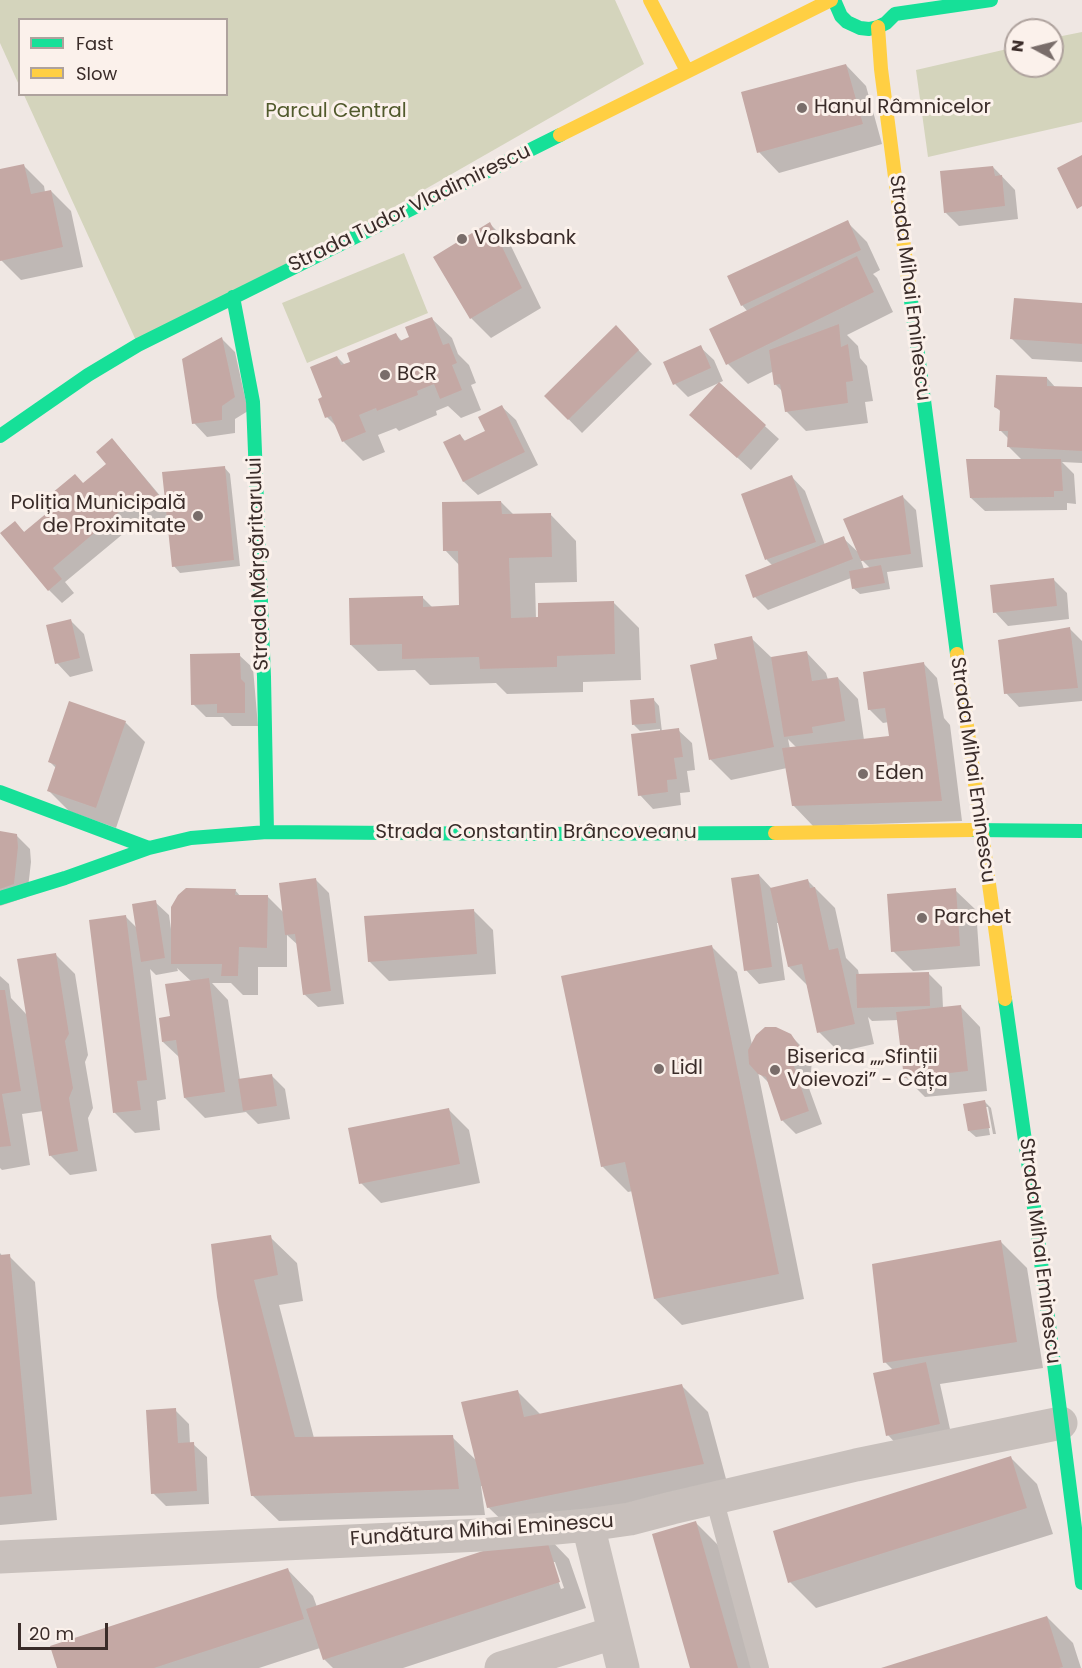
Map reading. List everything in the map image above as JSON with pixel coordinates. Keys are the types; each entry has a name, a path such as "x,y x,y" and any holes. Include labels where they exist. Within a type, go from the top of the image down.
{"street":[{"path":"650,0 687,71"},
{"name":"Strada Tudor Vladimirescu","path":"0,436 88,375 138,345 832,0 841,16 851,25 864,29 878,27"},
{"path":"878,27 896,14 901,0"},
{"path":"896,14 991,0"},
{"name":"Strada Mihai Eminescu","path":"878,27 884,93 980,830 1030,1176 1082,1583"},
{"name":"Strada Mărgăritarului","path":"233,297 253,402 264,677 267,832"},
{"path":"0,792 149,848"},
{"name":"Strada Constantin Brâncoveanu","path":"0,898 149,848 191,838 267,832 595,834 1082,831"},
{"name":"Fundătura Mihai Eminescu","path":"0,1557 481,1535 588,1525 630,1519 856,1466 1061,1423"},
{"path":"588,1525 622,1668"},
{"path":"501,1668 613,1633"}],"lane":[{"path":"714,1498 760,1668"}],"green space":[{"name":"Parcul Central","path":"0,0 615,0 644,64 256,286 138,345 24,96 228,96 228,18 18,18 18,83 0,43"},
{"path":"1082,32 1082,122 928,157 916,70 1004,50 1004,78 1064,78 1064,36"},
{"path":"404,253 428,313 307,363 282,303"}],"building":[{"name":"Hanul Râmnicelor","path":"846,64 863,124 757,153 741,92"},
{"path":"1082,155 1082,206 1077,209 1057,168"},
{"path":"24,164 31,194 51,190 63,247 0,261 0,169"},
{"path":"993,166 995,176 1002,175 1005,206 944,213 940,171"},
{"path":"848,220 861,250 741,306 727,276"},
{"path":"490,222 522,288 470,319 433,257"},
{"path":"857,256 874,292 726,365 709,329"},
{"path":"1014,298 1082,303 1082,344 1010,339"},
{"name":"BCR","path":"432,317 443,345 449,343 457,363 452,365 462,390 440,399 434,384 417,391 418,395 377,411 376,408 359,415 366,432 342,442 331,416 325,418 318,399 322,397 310,367 337,356 341,365 350,362 347,353 396,333 400,341 409,337 405,327"},
{"path":"839,324 841,347 848,344 853,381 846,382 848,403 785,412 780,384 774,385 769,350"},
{"path":"616,325 639,350 568,420 544,396"},
{"path":"222,337 235,397 222,406 222,420 192,424 182,359"},
{"path":"701,345 711,368 673,385 663,362"},
{"path":"996,375 1047,377 1047,386 1082,387 1082,451 1007,447 1008,431 999,431 1000,410 994,407"},
{"path":"719,382 766,425 737,458 689,415"},
{"path":"502,405 525,452 463,482 443,442 460,434 464,441 485,431 478,417"},
{"path":"112,438 161,498 144,513 133,500 53,568 62,579 48,591 0,533 15,521 24,532 48,512 40,503 75,474 83,483 106,464 96,452"},
{"path":"966,459 1061,459 1063,491 1054,491 1054,497 970,498"},
{"name":"Poliția Municipală de Proximitate","path":"225,466 234,560 172,567 162,472"},
{"path":"792,475 816,542 765,560 741,494"},
{"path":"903,495 911,554 861,561 843,519"},
{"path":"501,501 502,514 551,513 552,557 509,558 511,618 538,617 538,603 614,601 615,654 557,656 557,667 480,669 479,657 402,659 402,644 350,645 349,598 423,596 423,607 459,605 458,551 443,551 442,502"},
{"path":"844,536 853,559 753,598 745,575"},
{"path":"881,565 885,583 852,589 849,571"},
{"path":"1054,578 1057,606 993,613 990,585"},
{"path":"71,619 80,658 55,664 46,625"},
{"path":"1070,627 1078,688 1004,694 998,640"},
{"path":"752,636 774,747 709,760 690,665 717,659 714,644"},
{"path":"807,651 812,681 838,677 845,721 812,727 813,733 784,737 771,657"},
{"path":"240,653 241,679 245,683 245,713 217,713 217,704 191,705 190,654"},
{"name":"Eden","path":"924,662 942,801 792,806 782,748 889,736 885,708 868,710 863,672"},
{"path":"654,698 656,723 632,725 630,700"},
{"path":"69,701 126,721 96,808 47,791 56,765 48,762"},
{"path":"679,728 683,757 674,758 677,779 667,780 668,792 638,796 631,734"},
{"path":"0,831 17,834 18,847 14,884 0,889"},
{"path":"759,874 772,967 744,971 731,878"},
{"path":"316,878 331,991 303,995 295,934 285,935 279,883"},
{"path":"808,879 810,888 815,887 829,950 838,948 855,1024 817,1033 802,964 788,967 770,888"},
{"path":"186,888 236,889 235,895 268,895 267,948 239,947 238,976 221,976 222,964 171,964 171,907 178,895"},
{"path":"956,888 960,946 891,952 887,894"},
{"path":"156,900 165,958 141,962 132,904"},
{"path":"474,909 477,954 368,962 364,916"},
{"path":"126,915 147,1080 137,1081 141,1110 113,1113 89,920"},
{"name":"Lidl","path":"712,945 779,1274 654,1299 625,1162 601,1167 561,976"},
{"path":"56,953 69,1034 65,1041 73,1088 69,1098 78,1151 49,1156 17,959"},
{"path":"929,972 930,1006 857,1008 856,974"},
{"path":"209,978 225,1092 184,1098 176,1040 162,1042 159,1018 170,1016 165,984"},
{"path":"0,990 5,990 21,1091 2,1094 11,1146 0,1147"},
{"path":"961,1005 968,1071 904,1078 896,1012"},
{"name":"Biserica „„Sfinții Voievozi” - Câța","path":"765,1027 776,1027 791,1034 799,1046 798,1058 794,1066 809,1111 781,1121 766,1077 758,1074 749,1064 748,1050 756,1035"},
{"path":"272,1074 277,1106 243,1111 238,1079"},
{"path":"985,1100 990,1128 968,1131 963,1104"},
{"path":"449,1108 460,1164 359,1184 348,1128"},
{"path":"271,1235 278,1275 254,1280 295,1437 453,1435 459,1489 251,1496 217,1297 211,1244"},
{"path":"1001,1240 1017,1342 883,1363 872,1264"},
{"path":"10,1254 32,1494 0,1497 0,1255"},
{"path":"926,1362 940,1424 886,1436 873,1373"},
{"path":"682,1384 704,1464 487,1508 461,1402 518,1390 524,1417"},
{"path":"176,1408 178,1443 194,1442 197,1491 151,1494 146,1410"},
{"path":"1011,1456 1027,1508 788,1583 773,1531"},
{"path":"696,1521 738,1668 690,1668 652,1534"},
{"path":"544,1531 560,1582 323,1660 306,1609"},
{"path":"288,1568 304,1619 154,1668 57,1668 50,1646"},
{"path":"1047,1616 1063,1667 881,1668"}],"traffic: fast":[{"path":"834,0 841,16 847,22 860,28 878,27 894,15"},
{"path":"895,14 991,0"},
{"path":"0,436 88,375 138,345 560,135"},
{"path":"909,285 957,654"},
{"path":"233,297 253,402 264,677 267,832"},
{"path":"0,792 149,848"},
{"path":"971,830 1082,831"},
{"path":"0,898 149,848 191,838 267,832 775,833"},
{"path":"1005,999 1082,1583"}],"traffic: slow":[{"path":"650,0 687,71"},
{"path":"560,135 831,0"},
{"path":"878,27 881,69 909,285"},
{"path":"957,654 1005,999"},
{"path":"775,833 971,830"}],"place":[{"name":"Hanul Râmnicelor","path":"802,108"},
{"name":"Volksbank","path":"462,239"},
{"name":"BCR","path":"385,375"},
{"name":"Poliția Municipală de Proximitate","path":"198,516"},
{"name":"Eden","path":"863,774"},
{"name":"Parchet","path":"922,918"},
{"name":"Lidl","path":"659,1069"},
{"name":"Biserica „„Sfinții Voievozi” - Câța","path":"775,1070"}]}
